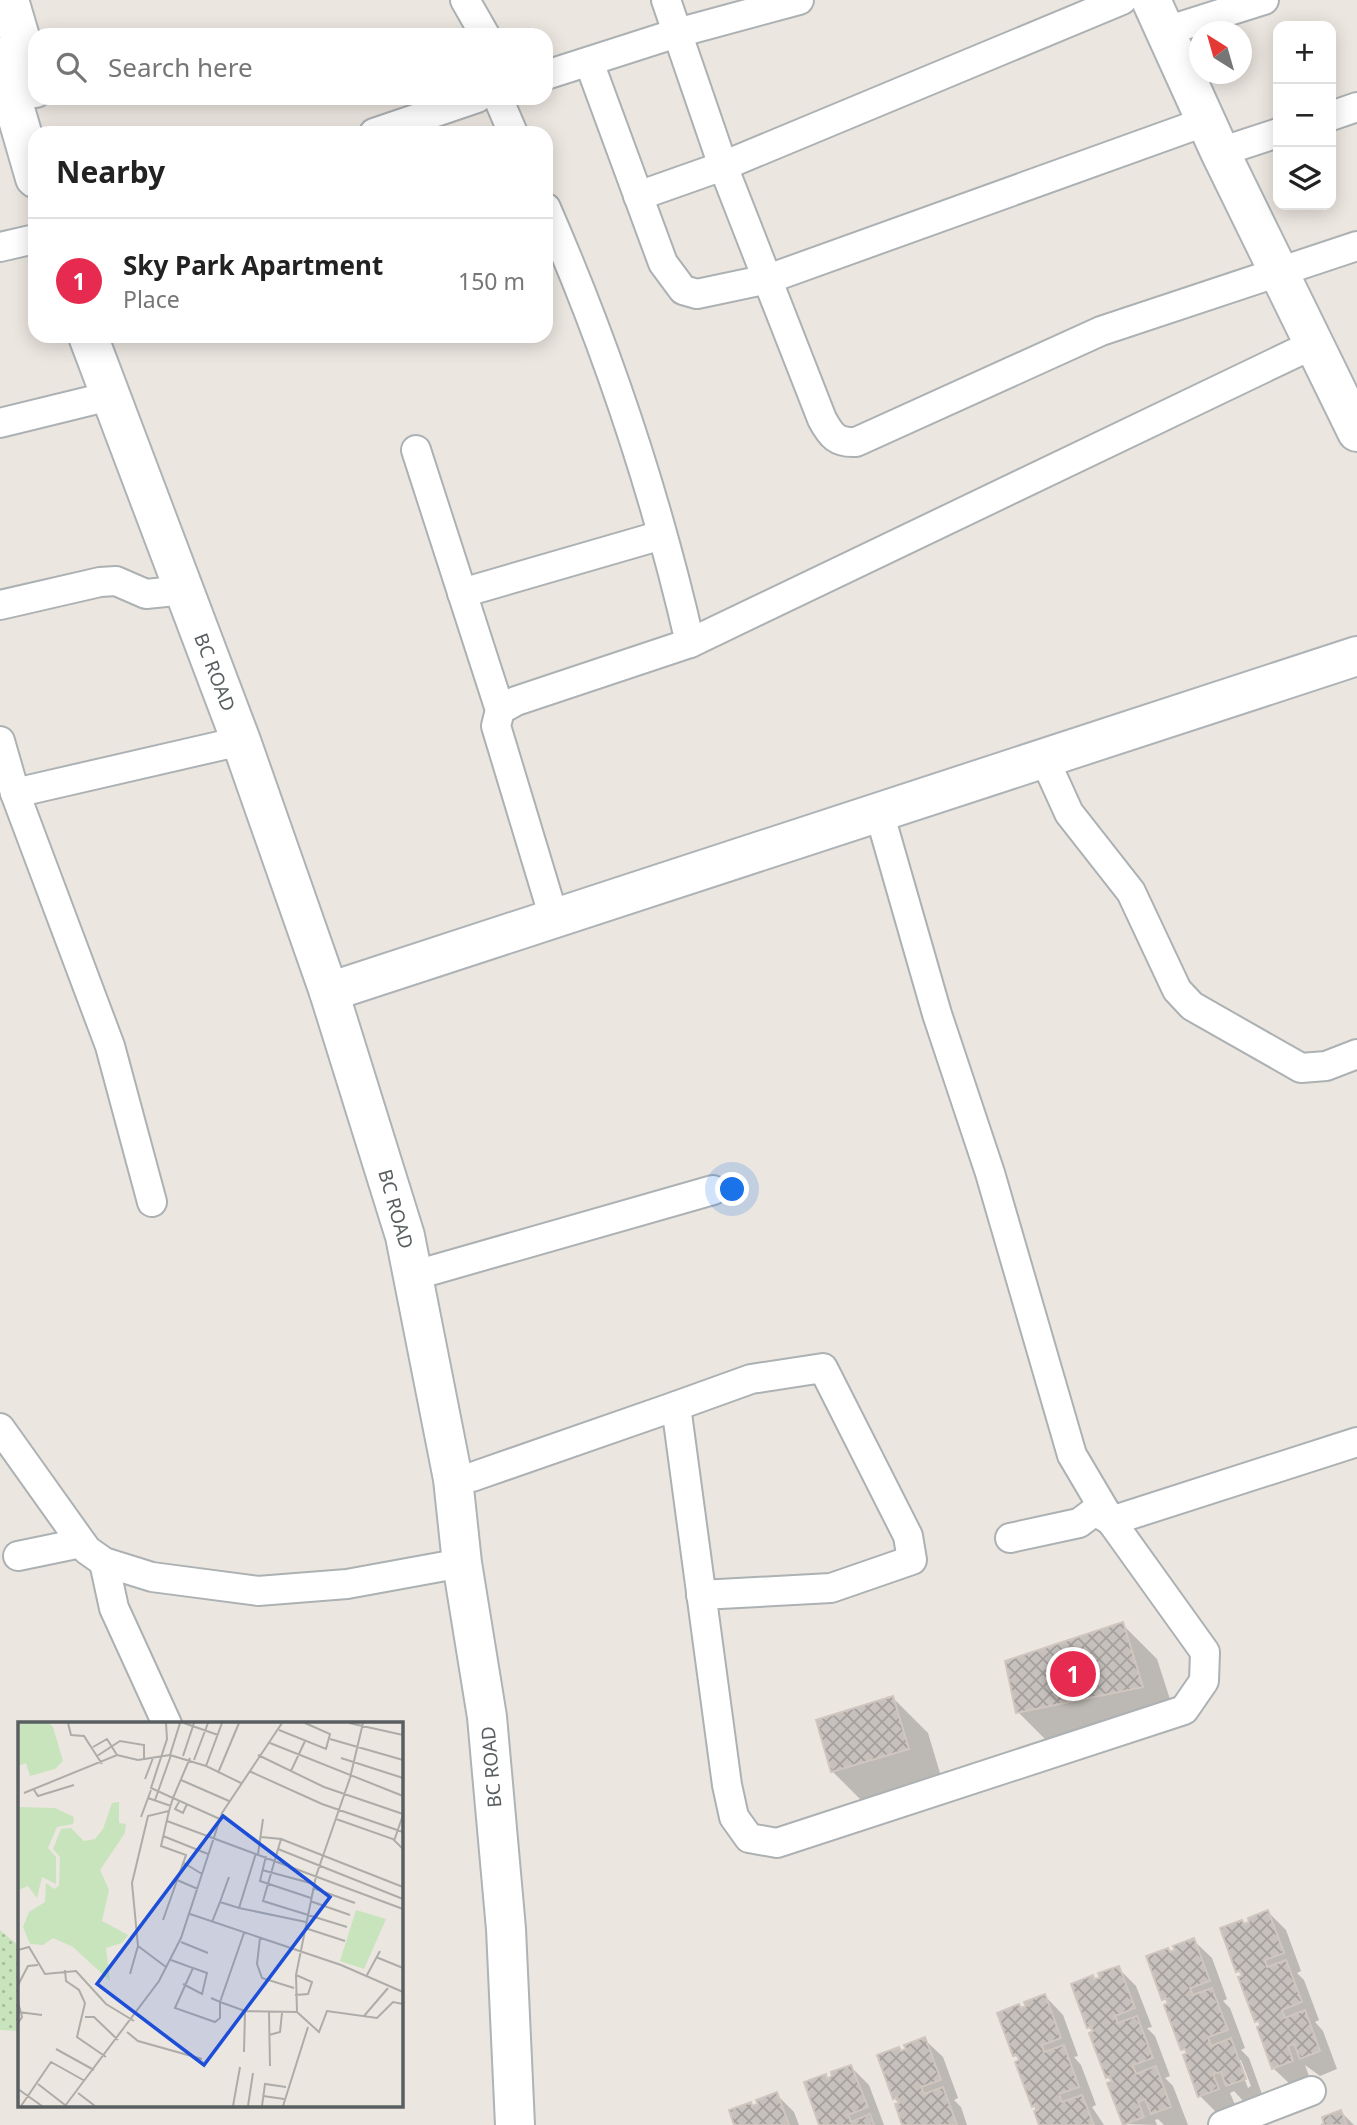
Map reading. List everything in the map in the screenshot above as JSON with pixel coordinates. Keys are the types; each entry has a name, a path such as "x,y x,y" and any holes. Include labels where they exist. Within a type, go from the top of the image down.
{"street":[{"path":"465,0 481,28"},
{"path":"666,0 723,166 822,419 831,435 843,443 856,442 1101,331 1357,246"},
{"path":"553,73 677,33 799,0"},
{"path":"638,196 723,166 1122,0"},
{"path":"1264,0 1159,16 1279,273 1314,344 1352,411"},
{"path":"7,31 28,72"},
{"path":"7,31 28,141"},
{"path":"589,62 663,263 682,290 697,294 768,279 1214,137 1273,133"},
{"path":"40,105 46,126"},
{"path":"395,126 456,105"},
{"path":"501,105 510,126"},
{"path":"1336,114 1357,107"},
{"path":"553,226 625,413 662,535 690,643"},
{"path":"0,247 28,241"},
{"name":"BC ROAD","path":"91,343 241,741 338,989 396,1128 433,1270 467,1434 463,1478 462,1563 488,1728 506,1929 515,2125"},
{"name":"BC ROAD","path":"118,343 338,989 405,1236 463,1478 508,1711 534,2125"},
{"path":"500,710 516,701 690,643 1314,344"},
{"path":"0,423 110,396"},
{"path":"416,450 500,710 496,726 554,918"},
{"path":"462,593 662,535"},
{"path":"0,605 100,582 116,582 146,594 184,590"},
{"path":"338,989 1357,656"},
{"path":"0,741 15,793 110,1046 152,1202"},
{"path":"15,793 241,741"},
{"path":"1044,758 1069,813 1131,892 1177,990 1192,1006 1301,1068 1326,1066 1357,1054"},
{"path":"676,1406 727,1785 734,1817 749,1838 776,1843 1184,1710 1204,1681 1205,1652 1111,1521 1072,1455 990,1173 937,1014 880,812"},
{"path":"433,1270 713,1190"},
{"path":"463,1478 751,1379 824,1368 908,1536 912,1560 831,1588 701,1595"},
{"path":"0,1428 81,1543 104,1562 152,1577 258,1591 347,1584 462,1563"},
{"path":"1010,1538 1079,1523 1095,1511 1111,1521 1357,1442"},
{"path":"18,1556 81,1543"},
{"path":"104,1562 114,1608 166,1722"},
{"path":"1223,2125 1311,2091"}],"green space":[{"path":"0,1930 18,1945 18,2031 0,2030"}],"building":[{"path":"1123,1622 1143,1687 1016,1713 1005,1661"},
{"path":"893,1696 909,1749 831,1772 816,1720"},
{"path":"1268,1910 1284,1953 1265,1960 1267,1967 1286,1960 1302,2002 1282,2010 1285,2018 1305,2010 1320,2051 1300,2059 1294,2044 1288,2046 1293,2061 1272,2069 1257,2027 1261,2025 1259,2020 1255,2022 1238,1977 1242,1976 1240,1970 1236,1972 1220,1928 1242,1920 1244,1924 1249,1922 1248,1918"},
{"path":"1194,1938 1210,1981 1190,1988 1193,1995 1212,1988 1228,2030 1208,2037 1211,2046 1231,2038 1246,2079 1226,2086 1221,2072 1213,2074 1219,2089 1198,2097 1183,2055 1187,2053 1185,2049 1181,2050 1164,2005 1168,2003 1166,1998 1162,2000 1146,1956 1168,1948 1170,1952 1175,1950 1173,1946"},
{"path":"1119,1966 1135,2008 1115,2016 1118,2023 1137,2016 1153,2058 1133,2065 1136,2074 1156,2066 1171,2107 1151,2114 1145,2099 1138,2102 1144,2117 1123,2125 1107,2083 1112,2081 1110,2076 1106,2078 1089,2033 1093,2031 1091,2026 1087,2028 1071,1984 1093,1975 1094,1979 1100,1978 1098,1973"},
{"path":"1045,1994 1061,2038 1042,2045 1044,2052 1064,2045 1079,2087 1059,2094 1062,2102 1082,2095 1094,2125 1039,2125 1034,2111 1038,2110 1036,2105 1032,2107 1015,2062 1019,2060 1017,2055 1013,2056 997,2013 1019,2004 1021,2008 1026,2006 1024,2002"},
{"path":"925,2037 941,2080 921,2087 924,2094 943,2087 957,2125 902,2125 895,2104 899,2103 897,2097 893,2099 877,2055 899,2047 901,2051 906,2049 904,2045"},
{"path":"851,2065 868,2107 848,2115 851,2122 870,2114 874,2125 819,2125 804,2082 826,2074 827,2079 832,2076 831,2072"},
{"path":"777,2092 789,2125 734,2125 729,2110 751,2102 752,2106 758,2104 756,2100"},
{"path":"1341,2110 1347,2125 1321,2125 1324,2124 1322,2117"}],"place":[{"name":"Sky Park Apartment","path":"1073,1674"}]}
